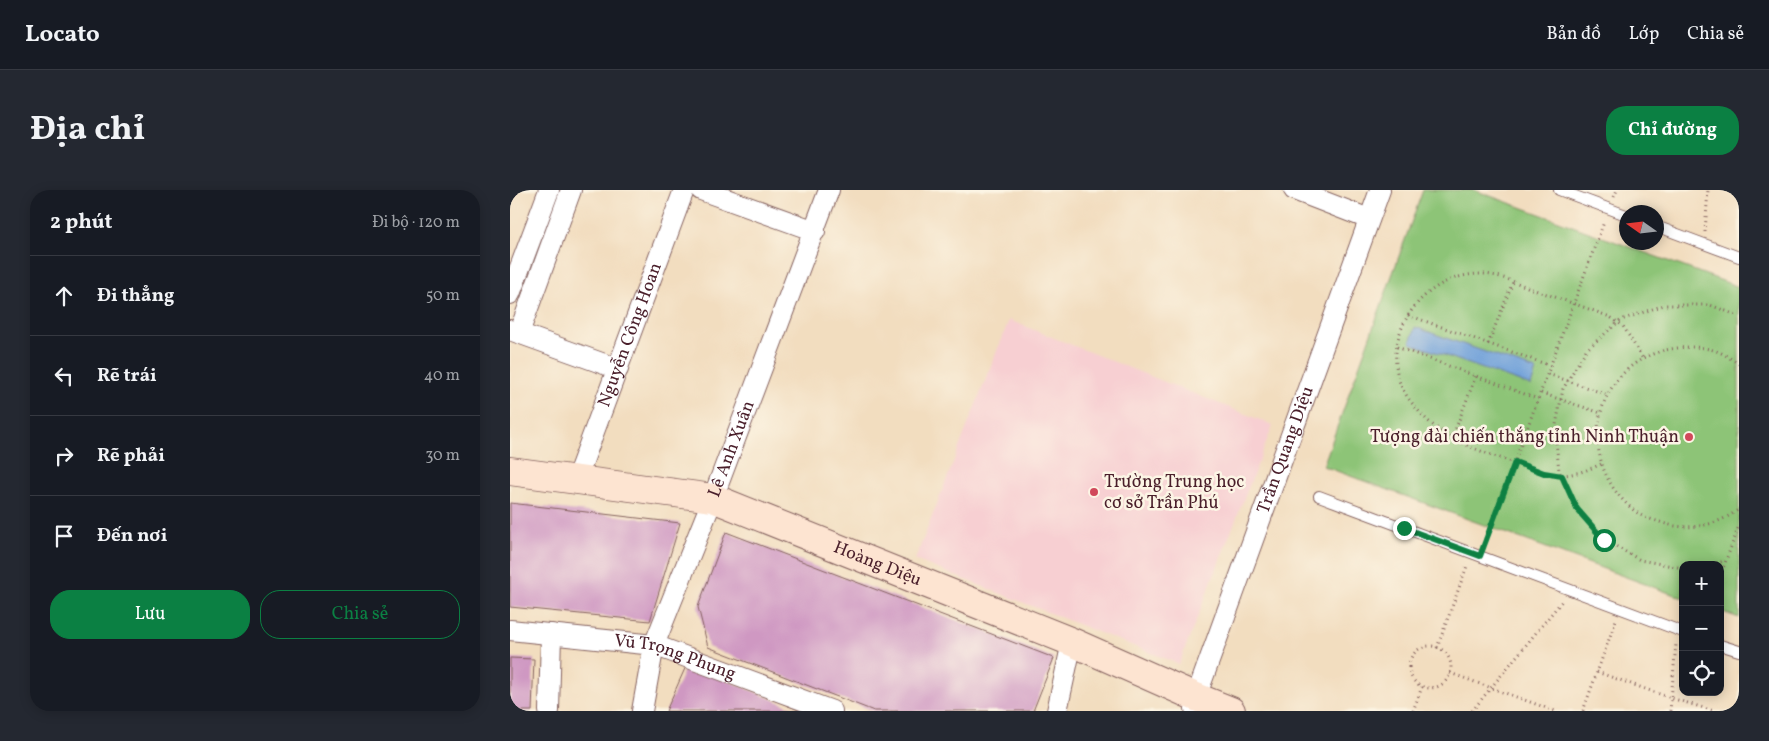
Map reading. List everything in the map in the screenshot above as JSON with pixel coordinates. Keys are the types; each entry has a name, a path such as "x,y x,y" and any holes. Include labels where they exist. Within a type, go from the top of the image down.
{"street":[{"path":"510,294 549,190"},
{"path":"570,190 514,332 618,369"},
{"name":"Nguyễn Công Hoan","path":"576,480 684,190"},
{"path":"701,190 815,231"},
{"name":"Lê Anh Xuân","path":"642,711 654,645 713,498 829,190"},
{"path":"1294,190 1369,218"},
{"name":"Trần Quang Diệu","path":"1196,704 1380,190"},
{"name":"Hoàng Diệu","path":"510,471 713,498 1072,642 1196,704 1231,711"},
{"name":"Vũ Trọng Phụng","path":"510,630 654,645 832,711"},
{"path":"549,711 551,634"},
{"path":"1057,711 1072,642"}],"lane":[{"path":"1559,190 1619,213"},
{"path":"1664,229 1739,257"},
{"path":"1319,496 1679,631"},
{"path":"1724,646 1739,651"}],"path":[{"path":"1705,244 1708,190"},
{"path":"1437,648 1515,462 1609,209"},
{"path":"1601,464 1581,472 1562,476 1544,473 1443,433 1426,419 1409,400 1398,378 1396,348 1400,328 1414,304 1435,286 1461,277 1484,274 1513,282 1610,317 1623,326 1643,359"},
{"path":"1488,344 1513,282"},
{"path":"1679,567 1640,560 1604,540 1577,509 1559,471 1555,430 1563,389 1586,350 1621,320 1664,305 1710,305 1739,316"},
{"path":"1408,314 1550,366"},
{"path":"1739,364 1719,352 1691,346 1663,349 1637,361 1616,380 1602,405 1596,436 1601,464 1617,494 1640,515 1670,526 1700,526 1730,516 1739,509"},
{"path":"1396,348 1538,399"},
{"path":"1548,374 1608,395"},
{"path":"1452,438 1476,376"},
{"path":"1541,393 1601,413"},
{"path":"1724,566 1739,526"},
{"path":"1472,711 1570,590"},
{"path":"1583,711 1620,609"},
{"path":"1670,711 1679,638"},
{"path":"1426,646 1437,648 1445,653 1449,659 1450,673 1447,680 1436,688 1422,687 1412,680 1409,674 1410,660 1418,649 1426,646"},
{"path":"1597,672 1714,711"},
{"path":"1450,673 1555,711"},
{"path":"1413,711 1422,687"}],"shaded area":[{"name":"Trường Trung học cơ sở Trần Phú","path":"1009,320 1273,425 1179,664 915,560"}],"green space":[{"path":"1423,190 1474,190 1619,243 1619,250 1638,250 1739,287 1739,618 1724,612 1724,561 1679,561 1679,597 1323,466"}],"water":[{"path":"1415,327 1536,370 1531,386 1410,343"}],"building":[{"path":"510,503 680,523 650,621 510,607"},
{"path":"726,532 1054,658 1033,711 874,711 708,647 698,607"},
{"path":"510,658 534,659 532,711 510,711"},
{"path":"687,664 801,711 666,711"}],"place":[{"name":"Tượng đài chiến thắng tỉnh Ninh Thuận","path":"1689,437"},
{"name":"Trường Trung học cơ sở Trần Phú","path":"1094,492"}],"route":[{"path":"1404,528 1480,556 1515,462 1544,473 1562,476 1577,509 1604,540"}]}
